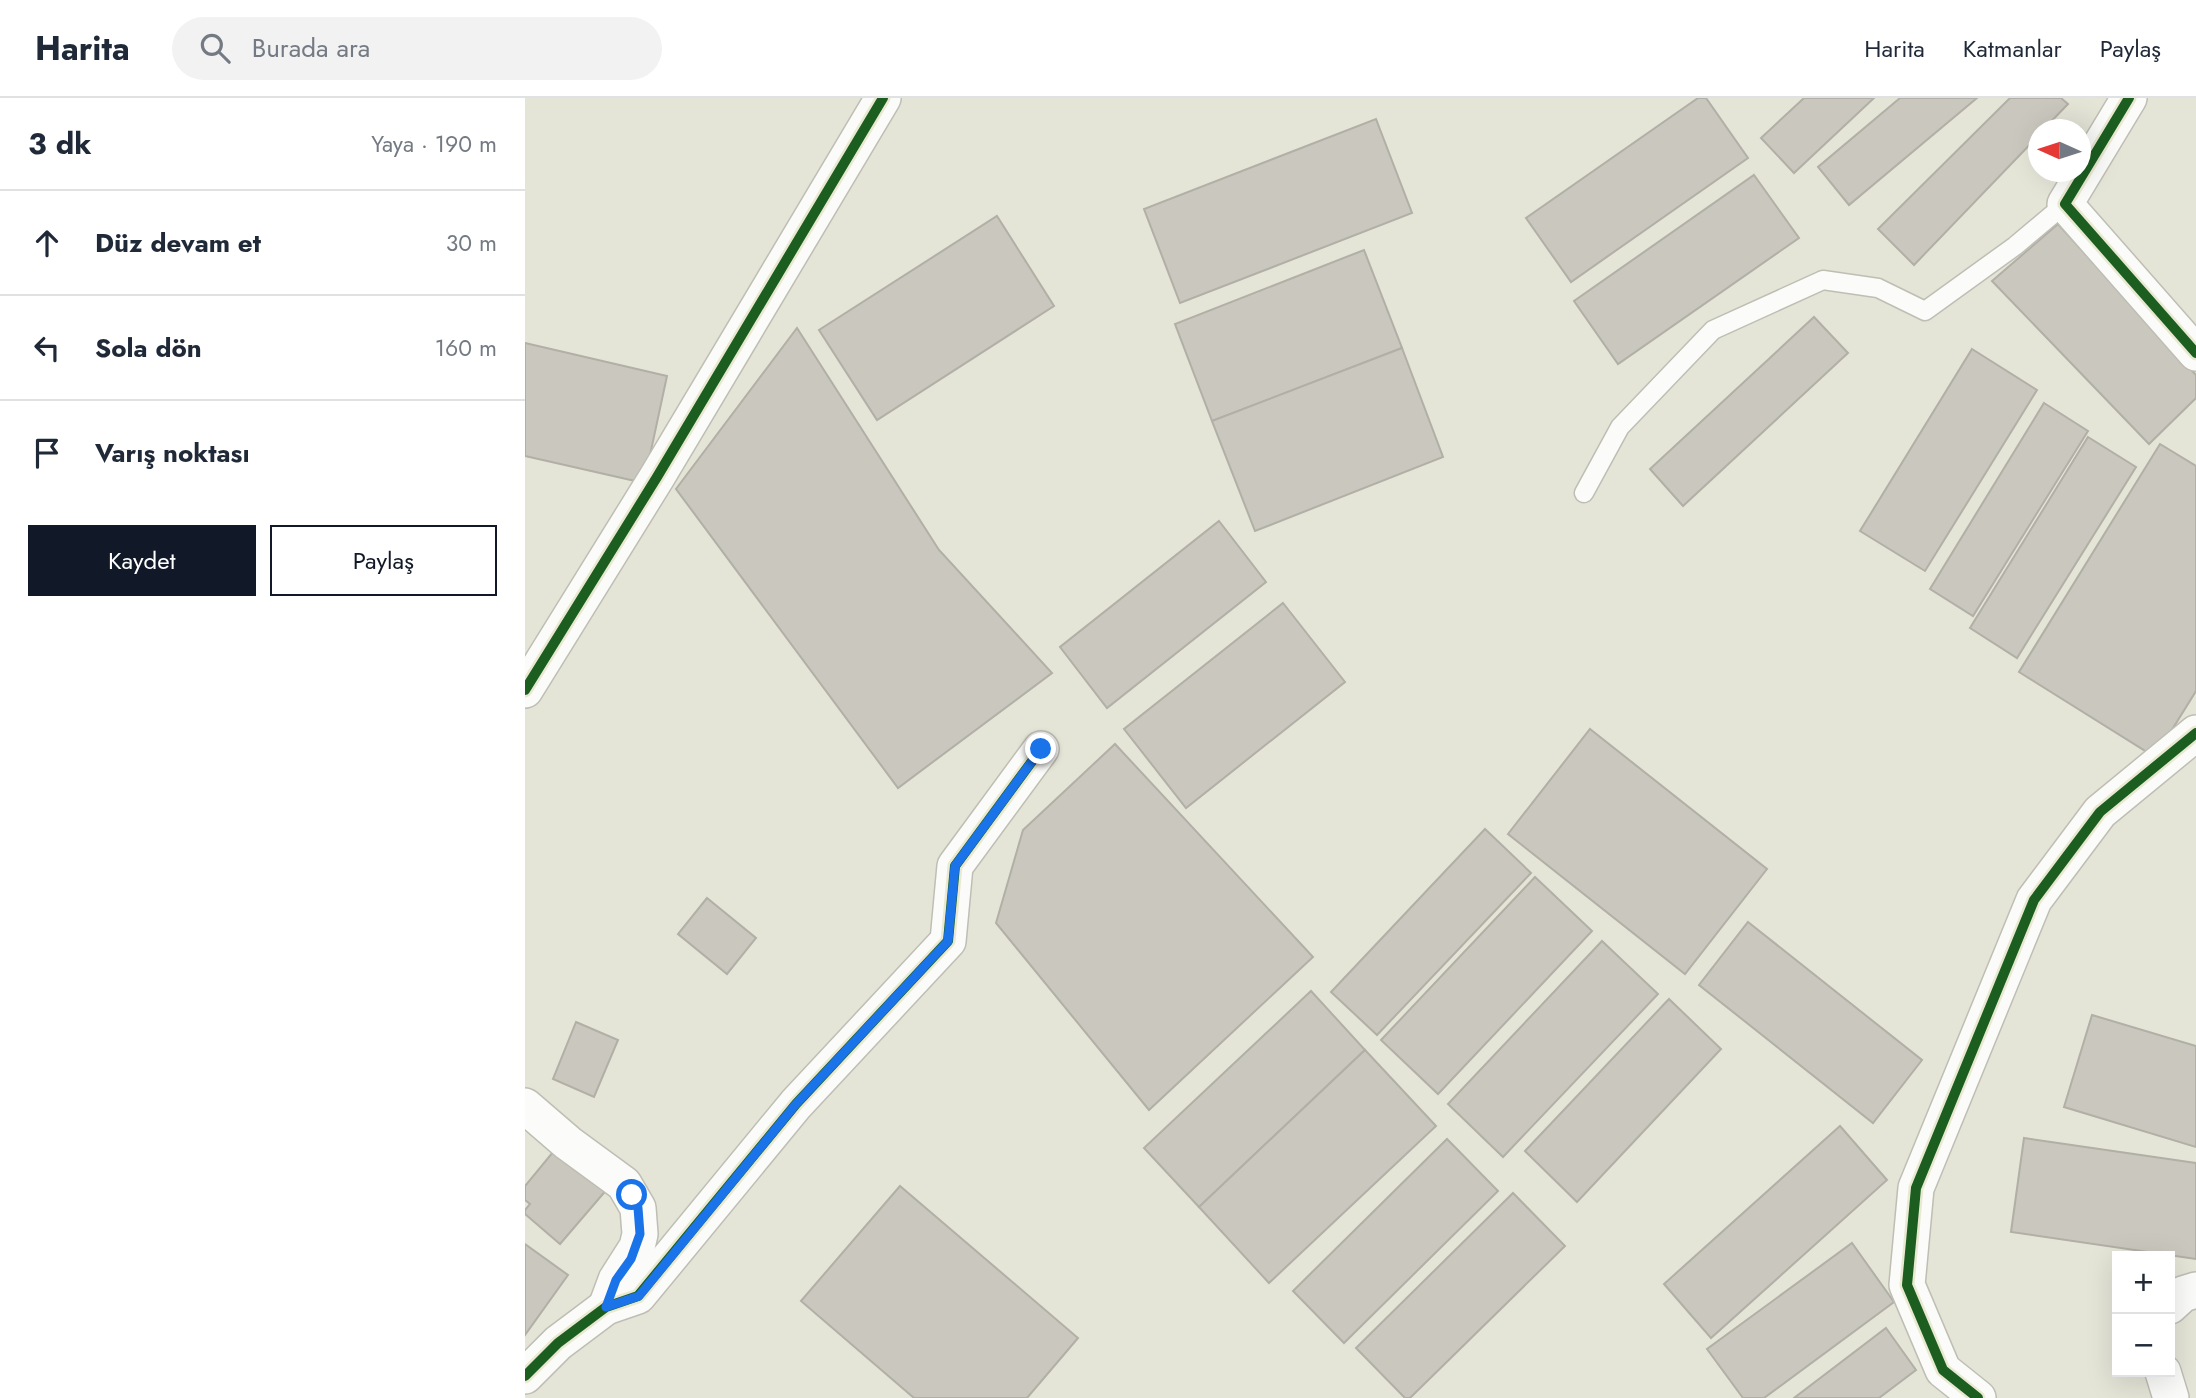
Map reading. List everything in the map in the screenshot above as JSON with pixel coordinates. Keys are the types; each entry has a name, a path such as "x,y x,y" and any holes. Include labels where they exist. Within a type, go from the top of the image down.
{"street":[{"path":"525,690 657,477 883,98"},
{"path":"2129,98 2065,204 2196,353"},
{"path":"1978,1398 1943,1370 1907,1285 1916,1188 2034,900 2100,812 2196,733"},
{"path":"525,1376 558,1343 606,1307 639,1296 796,1104 948,941 955,866 1041,749"},
{"path":"525,1106 568,1143 624,1184 638,1208 640,1234 637,1247 616,1280 606,1307"},
{"path":"2175,1301 2183,1294 2196,1290"},
{"path":"2165,1377 2171,1398"}],"lane":[{"path":"1584,493 1620,427 1713,330 1823,280 1878,288 1925,311 2015,246 2065,204"}],"building":[{"path":"1698,98 1706,98 1748,158 1571,282 1526,218"},
{"path":"1804,98 1874,98 1794,173 1761,138"},
{"path":"1900,98 1977,98 1849,205 1818,167"},
{"path":"2010,98 2061,98 2068,104 2054,119 2028,119 2028,146 1914,265 1878,229"},
{"path":"1376,119 1412,213 1180,303 1144,209"},
{"path":"1754,175 1799,238 1618,364 1574,301"},
{"path":"997,216 1054,306 877,420 819,330"},
{"path":"2058,224 2196,375 2196,398 2149,444 1992,281"},
{"path":"1364,250 1402,348 1212,421 1175,324"},
{"path":"1814,317 1848,353 1683,506 1650,469"},
{"path":"797,328 939,550 1052,673 898,788 676,489"},
{"path":"525,343 667,376 644,483 525,456"},
{"path":"1402,348 1443,457 1255,531 1212,421"},
{"path":"1972,349 2037,390 1925,571 1860,531"},
{"path":"2044,403 2088,431 1973,616 1930,589"},
{"path":"2088,437 2136,467 2017,658 1970,628"},
{"path":"2160,444 2196,466 2196,691 2155,757 2019,672"},
{"path":"1219,521 1266,582 1107,708 1060,647"},
{"path":"1283,603 1345,682 1186,808 1124,729"},
{"path":"1590,729 1767,869 1685,974 1508,834"},
{"path":"1115,744 1313,957 1149,1110 996,923 1023,830"},
{"path":"1485,829 1531,873 1377,1035 1331,992"},
{"path":"1535,877 1592,931 1438,1094 1381,1040"},
{"path":"707,898 756,938 727,974 678,934"},
{"path":"1748,922 1922,1060 1873,1123 1699,985"},
{"path":"1602,941 1658,994 1503,1157 1448,1104"},
{"path":"1311,991 1365,1050 1199,1207 1144,1148"},
{"path":"1669,999 1721,1049 1577,1202 1525,1151"},
{"path":"2092,1015 2196,1046 2196,1147 2064,1107"},
{"path":"576,1022 618,1040 594,1097 553,1079"},
{"path":"1365,1050 1436,1126 1269,1283 1199,1207"},
{"path":"1840,1126 1887,1180 1711,1338 1664,1284"},
{"path":"2024,1138 2196,1163 2196,1259 2175,1256 2175,1251 2141,1251 2011,1232"},
{"path":"1447,1139 1498,1191 1344,1343 1293,1291"},
{"path":"558,1146 608,1188 560,1244 525,1214 530,1204 525,1200 525,1186"},
{"path":"900,1186 1078,1338 1027,1398 914,1398 801,1301"},
{"path":"1513,1193 1565,1246 1410,1398 1405,1398 1356,1348"},
{"path":"1852,1243 1894,1302 1764,1398 1743,1398 1707,1349"},
{"path":"525,1244 568,1275 525,1335"},
{"path":"1886,1328 1916,1370 1879,1398 1794,1398"}],"cycle path":[{"path":"525,690 657,477 883,98"},
{"path":"2129,98 2065,204 2196,353"},
{"path":"1978,1398 1943,1370 1907,1285 1916,1188 2034,900 2100,812 2196,733"},
{"path":"525,1376 558,1343 606,1307 638,1296 796,1104 948,941 955,866 1041,749"}],"route":[{"path":"632,1195 640,1221 637,1247 616,1280 606,1307 639,1296 796,1104 948,941 955,866 1041,749"}]}
